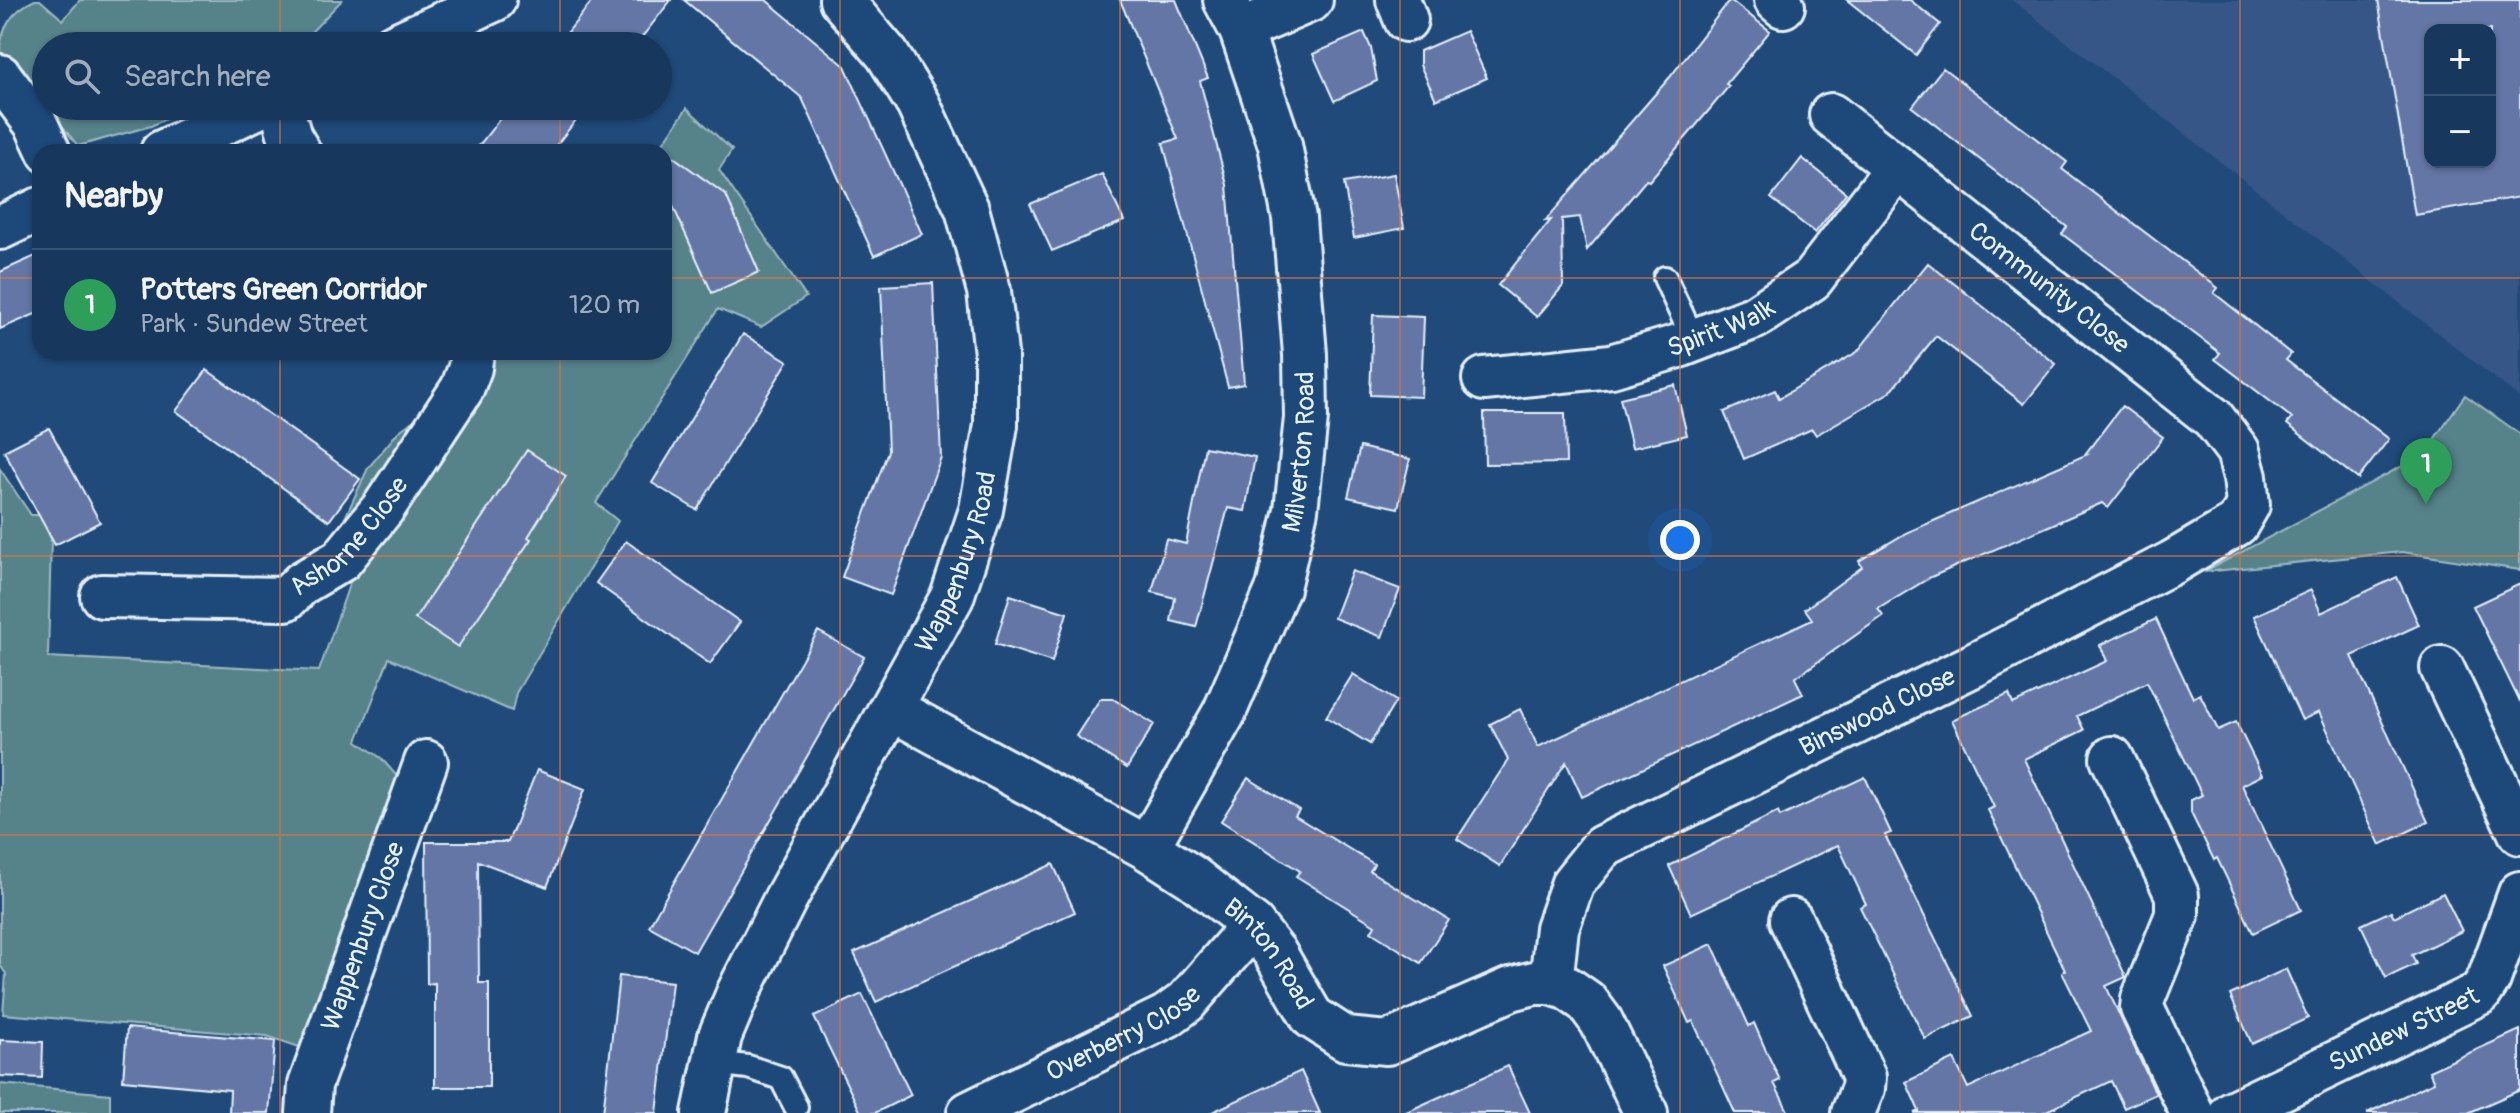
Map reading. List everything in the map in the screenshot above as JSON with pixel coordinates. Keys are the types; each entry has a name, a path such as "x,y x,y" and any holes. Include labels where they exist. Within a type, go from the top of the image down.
{"street":[{"path":"413,32 445,10 494,0"},
{"name":"Wappenbury Road","path":"704,1113 720,1036 739,991 786,898 952,597 981,510 996,425 996,354 989,291 967,209 918,104 887,54 841,0"},
{"name":"Milverton Road","path":"1147,848 1224,713 1252,651 1278,588 1296,510 1306,418 1305,354 1294,218 1280,145 1233,15 1311,0"},
{"path":"0,76 32,119"},
{"name":"Community Close","path":"1831,115 2213,418 2238,451 2245,477"},
{"path":"33,120 45,144"},
{"path":"179,144 230,120"},
{"path":"285,120 294,144"},
{"name":"Spirit Walk","path":"1484,379 1611,366 1694,341 1755,317 1812,279 1897,168"},
{"path":"0,228 32,213"},
{"name":"Ashorne Close","path":"102,596 286,599 302,583 341,560 384,507 462,389 471,360"},
{"name":"Binswood Close","path":"1551,983 1557,928 1573,883 1602,847 1972,666 2173,562 2237,524 2248,505 2245,477"},
{"path":"2442,668 2520,833"},
{"name":"Binton Road","path":"892,709 1147,848 1192,877 1253,925 1275,953 1312,1017 1346,1039 1387,1043 1511,989 1534,983 1551,983"},
{"path":"2112,758 2177,895 2177,915 2142,1008 2192,1113"},
{"name":"Wappenbury Close","path":"308,1113 310,1085 426,762"},
{"name":"Sundew Street","path":"2231,1113 2480,993 2489,979 2520,893"},
{"path":"1791,920 1864,1077 1853,1113"},
{"name":"Overberry Close","path":"969,1113 1167,1016 1186,1002 1253,925"},
{"path":"1551,983 1567,988 1587,1002 1601,1021 1646,1113"}],"lane":[{"path":"1665,278 1694,341"},
{"path":"714,1063 748,1067 781,1078 796,1107"}],"shaded area":[{"path":"2012,0 2520,0 2520,398 2129,90"}],"green space":[{"path":"40,0 63,20 80,0 342,0 311,32 32,32 32,87 0,54 2,36 9,21 27,4"},
{"path":"687,108 732,150 719,170 806,297 761,327 718,309 596,503 618,521 516,693 512,711 389,658 357,741 381,758 403,783 311,1051 267,1036 3,1014 6,974 0,965 0,469 31,515 41,515 51,539 48,657 319,671 358,559 337,535 368,468 398,432 445,397 470,385 489,360 672,360 672,144 662,144"},
{"path":"58,120 163,120 151,126 76,144"},
{"path":"2465,395 2520,434 2520,570 2402,552 2204,572 2423,455"},
{"path":"0,1084 110,1094 110,1113 0,1113"}],"building":[{"path":"593,0 671,0 646,32 568,32"},
{"path":"684,0 766,0 845,66 922,234 874,256 802,98"},
{"path":"1120,0 1176,0 1208,78 1200,81 1227,185 1244,384 1228,387 1163,143 1178,139"},
{"path":"1730,0 1770,31 1726,84 1729,86 1710,109 1587,250 1580,217 1562,219 1563,286 1537,317 1498,285 1551,220 1545,221 1670,77"},
{"path":"1847,0 1910,0 1940,24 1916,55"},
{"path":"2378,0 2520,0 2520,197 2415,215"},
{"path":"1466,31 1487,78 1436,100 1420,65 1420,51"},
{"path":"1364,32 1371,48 1377,81 1334,101 1313,54"},
{"path":"1943,68 2067,162 2062,169 2218,288 2214,293 2291,354 2286,360 2389,439 2358,479 2287,424 2292,418 2215,359 2220,353 2062,234 2067,227 1912,107"},
{"path":"499,120 576,120 557,144 480,144"},
{"path":"672,156 726,195 759,272 712,293 672,204"},
{"path":"1802,158 1846,193 1815,233 1771,198"},
{"path":"1102,174 1124,221 1052,251 1030,204"},
{"path":"1394,174 1404,228 1354,238 1344,183"},
{"path":"32,258 32,315 0,329 0,272"},
{"path":"1928,263 2056,364 2024,404 1936,336 1890,392 1816,435 1812,429 1744,459 1724,412 1775,390 1779,398 1857,352"},
{"path":"933,283 941,457 891,595 842,577 888,451 881,286"},
{"path":"1373,315 1424,317 1421,397 1370,395"},
{"path":"743,334 788,361 697,510 652,483"},
{"path":"207,370 360,479 329,521 176,411"},
{"path":"1675,385 1687,435 1632,448 1620,398"},
{"path":"2122,406 2163,437 2108,508 2102,503 1931,577 1878,609 1883,616 1795,678 1803,694 1582,797 1566,762 1500,866 1457,839 1508,760 1490,724 1520,709 1538,747 1812,619 1805,609 1862,567 1859,561 1906,533 2088,454"},
{"path":"1484,413 1565,413 1566,463 1485,464"},
{"path":"49,428 100,522 55,545 4,451"},
{"path":"1205,447 1255,457 1245,511 1228,508 1196,627 1171,621 1175,598 1152,592 1166,539 1186,544"},
{"path":"1360,447 1410,459 1398,508 1348,497"},
{"path":"527,450 566,476 528,537 531,539 458,647 415,619"},
{"path":"626,541 740,622 710,664 596,583"},
{"path":"1352,571 1400,589 1382,637 1334,618"},
{"path":"2397,577 2419,625 2352,656 2428,822 2380,845 2319,712 2302,720 2254,616 2311,590 2321,613"},
{"path":"2520,584 2520,702 2473,606"},
{"path":"1010,595 1067,613 1052,662 995,644"},
{"path":"2156,619 2193,698 2200,694 2218,730 2236,722 2262,775 2242,785 2301,910 2253,933 2217,858 2214,860 2191,813 2191,800 2202,795 2147,682 2077,716 2084,730 2024,759 2126,977 2106,986 2156,1094 2124,1108 2111,1081 2042,1113 1914,1113 1919,1111 1906,1082 1954,1059 1968,1088 2091,1031 1988,810 1994,807 1952,720 2009,694 2013,704 2107,661 2100,645"},
{"path":"818,631 864,657 695,952 649,926"},
{"path":"1353,674 1396,701 1370,744 1326,717"},
{"path":"1100,699 1113,699 1154,724 1127,768 1076,736"},
{"path":"537,770 585,789 547,887 478,861 479,983 489,983 489,1087 435,1087 435,983 427,984 426,842 508,842"},
{"path":"1865,777 1891,833 1885,835 1973,1016 1925,1039 1860,907 1866,904 1838,845 1691,914 1669,866 1778,812 1780,817"},
{"path":"1248,778 1299,810 1295,816 1374,864 1370,871 1449,920 1421,963 1371,932 1375,925 1296,876 1300,871 1221,821"},
{"path":"1053,864 1075,912 876,1002 854,953"},
{"path":"2443,893 2462,931 2412,955 2416,964 2386,978 2361,925 2391,911 2394,917"},
{"path":"1712,944 1749,1026 1754,1023 1780,1080 1774,1083 1789,1113 1735,1113 1693,1021 1689,1023 1663,966"},
{"path":"2286,969 2308,1018 2252,1044 2230,995"},
{"path":"619,976 672,982 657,1113 603,1113"},
{"path":"862,994 911,1095 875,1113 861,1113 814,1017"},
{"path":"127,1028 275,1041 269,1113 229,1113 230,1090 123,1080"},
{"path":"2520,1030 2520,1090 2468,1113 2367,1113 2434,1082 2429,1071"},
{"path":"0,1040 43,1042 42,1078 0,1076"},
{"path":"1508,1066 1530,1113 1404,1113"},
{"path":"1301,1071 1320,1113 1210,1113"}],"place":[{"name":"Potters Green Corridor","path":"2426,504"}]}
